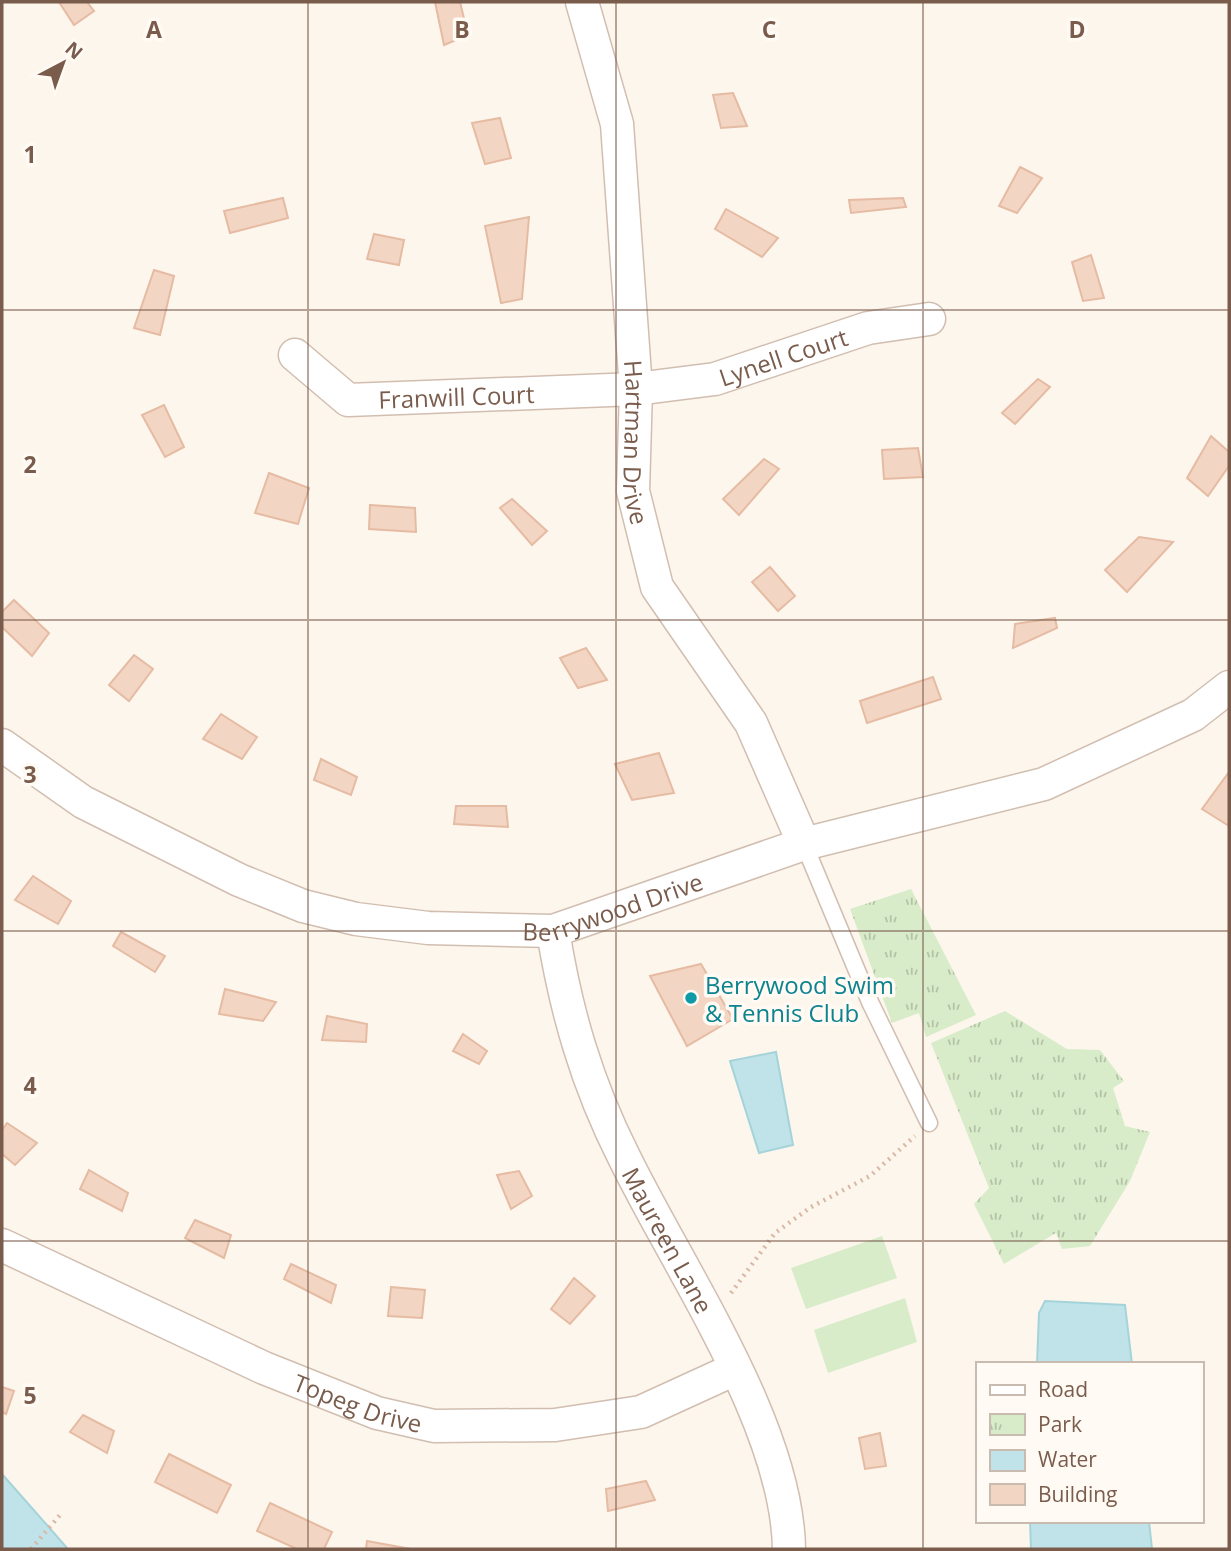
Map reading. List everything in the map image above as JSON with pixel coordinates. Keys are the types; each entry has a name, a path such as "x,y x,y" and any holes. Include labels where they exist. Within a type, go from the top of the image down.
{"street":[{"name":"Hartman Drive","path":"582,2 617,124 636,388 633,491 657,587 751,723 804,844"},
{"name":"Lynell Court","path":"636,388 715,379 868,328 929,319"},
{"name":"Franwill Court","path":"295,355 348,400 636,388"},
{"name":"Berrywood Drive","path":"2,745 83,802 239,880 303,906 356,919 428,928 553,931 804,844 1044,784 1193,715 1229,687"},
{"name":"Maureen Lane","path":"553,931 562,986 578,1050 624,1157 735,1369 770,1448 789,1529 789,1549"},
{"name":"Topeg Drive","path":"2,1245 264,1368 377,1413 434,1426 555,1425 642,1412 735,1369"}],"lane":[{"path":"804,844 870,1002 929,1123"}],"path":[{"path":"707,1315 724,1304 746,1269 775,1233 811,1207 870,1177 929,1123"},
{"path":"32,1549 60,1515"}],"green space":[{"path":"911,889 976,1015 926,1037 919,1013 892,1023 850,909"},
{"path":"1005,1011 1067,1049 1100,1050 1124,1081 1113,1088 1125,1126 1150,1132 1130,1181 1090,1246 1062,1249 1056,1233 1004,1264 974,1204 989,1188 931,1043"},
{"path":"882,1236 897,1278 806,1309 791,1268"},
{"path":"905,1298 917,1342 828,1373 814,1330"}],"water":[{"path":"776,1052 793,1145 759,1153 730,1061"},
{"path":"1045,1301 1125,1305 1132,1362 1037,1362 1039,1313"},
{"path":"2,1474 68,1549 2,1549"},
{"path":"1030,1523 1149,1523 1152,1549 1031,1549"}],"building":[{"path":"59,2 87,2 94,11 74,25"},
{"path":"435,2 460,2 468,35 444,45"},
{"path":"733,93 747,126 721,128 713,95"},
{"path":"500,118 511,158 485,164 472,123"},
{"path":"1020,167 1042,178 1017,213 999,206"},
{"path":"283,198 288,218 230,233 224,211"},
{"path":"903,198 906,207 851,213 849,200"},
{"path":"726,209 778,238 762,257 715,229"},
{"path":"529,217 522,299 501,303 485,226"},
{"path":"374,234 404,240 399,265 367,259"},
{"path":"1091,255 1104,298 1083,301 1072,262"},
{"path":"154,270 174,276 160,335 134,328"},
{"path":"1038,379 1050,387 1015,424 1002,413"},
{"path":"164,405 184,447 165,457 142,415"},
{"path":"1211,436 1229,452 1229,466 1208,496 1187,478"},
{"path":"918,448 923,477 884,479 882,450"},
{"path":"764,459 779,469 739,515 723,499"},
{"path":"269,473 309,488 298,524 255,513"},
{"path":"512,499 547,531 532,545 500,508"},
{"path":"370,505 415,508 416,532 369,529"},
{"path":"1139,537 1173,542 1127,592 1105,570"},
{"path":"770,567 795,596 778,611 752,582"},
{"path":"14,600 49,633 32,656 2,627 2,612"},
{"path":"1055,618 1057,628 1013,648 1015,624"},
{"path":"586,648 607,680 578,688 560,658"},
{"path":"134,655 153,669 129,701 109,685"},
{"path":"933,677 941,699 867,723 860,701"},
{"path":"221,714 257,737 242,759 203,739"},
{"path":"659,753 674,793 632,800 615,764"},
{"path":"321,759 357,777 351,795 314,780"},
{"path":"1229,772 1229,826 1202,809"},
{"path":"456,806 506,806 508,827 454,824"},
{"path":"33,876 71,901 58,924 15,900"},
{"path":"121,932 165,956 155,972 113,946"},
{"name":"Berrywood Swim & Tennis Club","path":"701,964 733,1019 687,1046 650,976"},
{"path":"225,989 276,1002 263,1021 219,1014"},
{"path":"327,1016 367,1024 366,1042 322,1040"},
{"path":"463,1034 487,1051 479,1064 453,1051"},
{"path":"7,1123 37,1143 15,1165 2,1154 2,1130"},
{"path":"89,1170 128,1193 122,1211 80,1189"},
{"path":"519,1171 532,1196 511,1209 497,1175"},
{"path":"195,1220 231,1235 224,1258 185,1238"},
{"path":"291,1264 336,1285 331,1303 284,1279"},
{"path":"574,1278 595,1296 570,1324 551,1309"},
{"path":"391,1287 425,1290 422,1318 388,1316"},
{"path":"2,1387 14,1391 6,1414 2,1412"},
{"path":"83,1415 114,1431 107,1453 70,1432"},
{"path":"880,1433 886,1466 865,1469 859,1438"},
{"path":"169,1454 231,1485 217,1513 155,1482"},
{"path":"646,1481 655,1500 608,1511 606,1489"},
{"path":"270,1503 332,1532 324,1549 297,1549 257,1531"},
{"path":"367,1541 411,1549 366,1549"}],"place":[{"name":"Berrywood Swim & Tennis Club","path":"691,998"}]}
